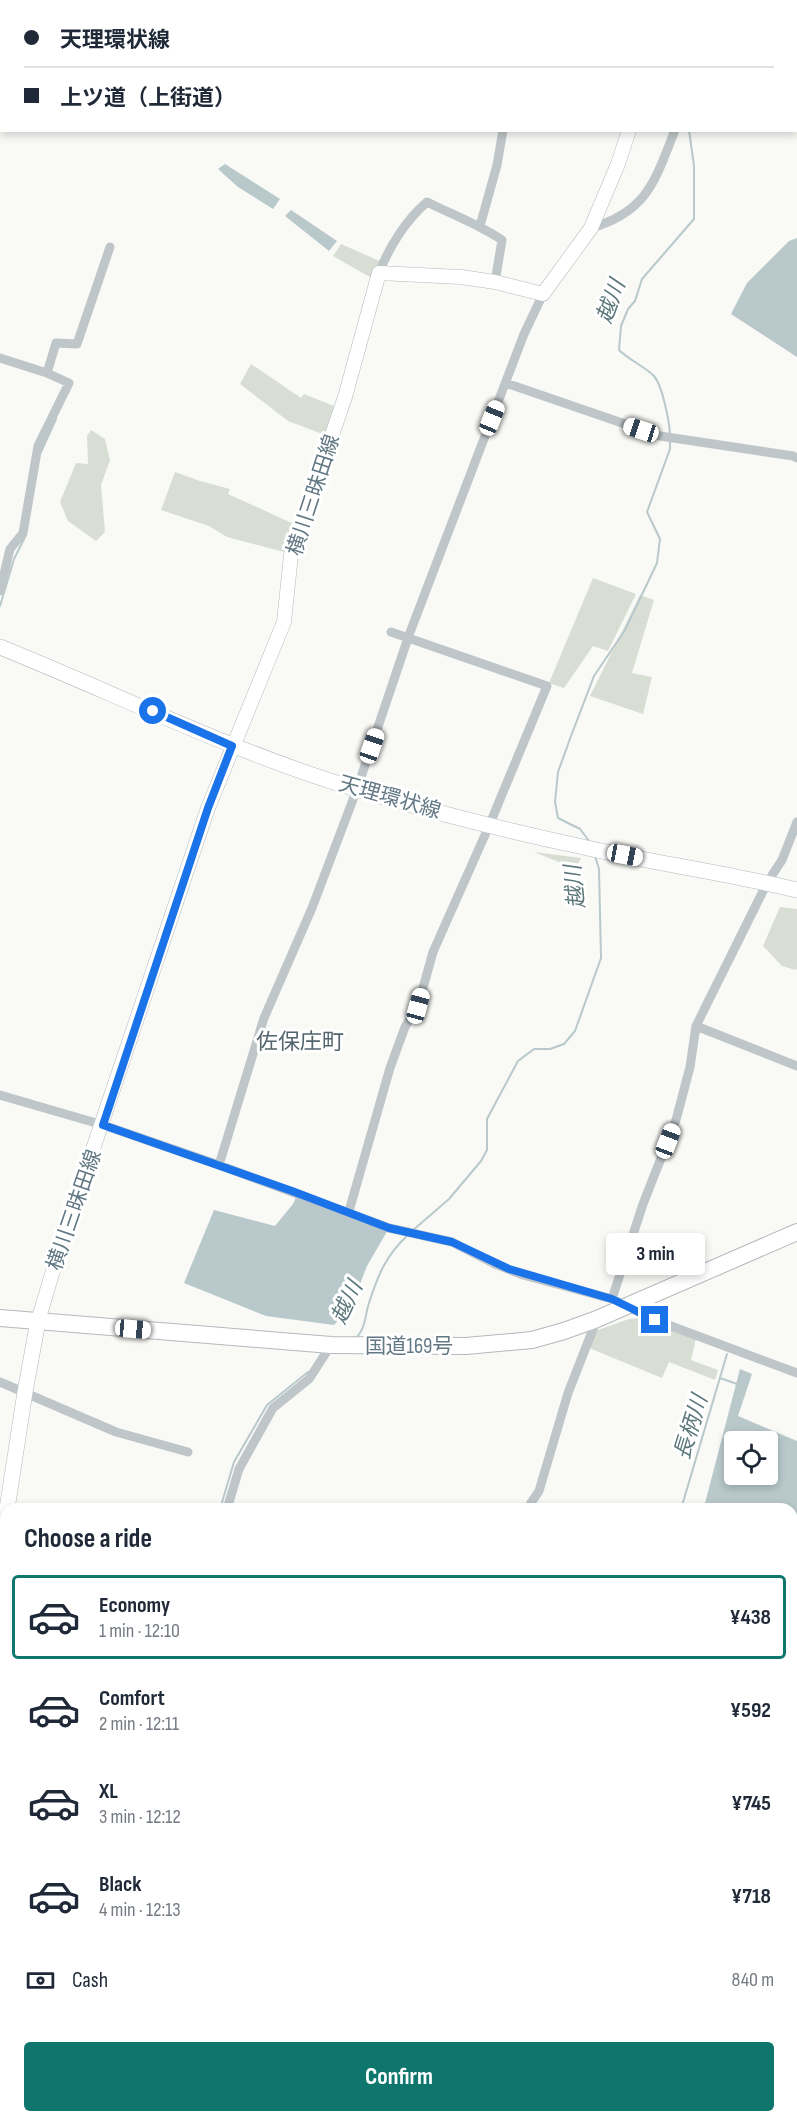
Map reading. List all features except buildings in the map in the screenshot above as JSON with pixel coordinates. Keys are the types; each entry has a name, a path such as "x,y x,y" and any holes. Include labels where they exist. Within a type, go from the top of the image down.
{"highway":[{"name":"国道169号","path":"0,1318 331,1345 466,1346 498,1344 532,1340 597,1319 620,1303 797,1232"}],"main road":[{"path":"379,273 461,277 495,282 543,294 591,228 618,164 628,132"},
{"name":"横川三昧田線","path":"38,1321 60,1247 103,1125 204,819 284,622 291,555 345,397 379,273"},
{"name":"天理環状線","path":"0,647 232,746 357,789 489,826 585,848 797,890"},
{"path":"8,1503 38,1321"}],"street":[{"path":"480,225 497,165 502,132"},
{"path":"591,228 610,223 630,210 646,195 674,132"},
{"path":"379,273 386,255 418,210 427,202 456,217 480,225 501,240 495,282"},
{"path":"47,373 56,343 77,344 80,339 110,247"},
{"path":"219,1164 264,1018 312,908 357,789 408,638 524,334 543,294"},
{"path":"0,358 47,373 69,383 38,446 23,533 10,549 0,591"},
{"path":"506,383 660,436 797,458"},
{"path":"349,1211 390,1068 405,1027 418,1006 433,952 489,826 547,686 391,632"},
{"path":"620,1303 643,1204 676,1120 690,1067 696,1026 767,883 782,860 797,822"},
{"path":"696,1026 797,1066"},
{"path":"0,1095 103,1125 219,1164 349,1211 389,1228 452,1242 495,1264 523,1275 620,1303 655,1320 797,1373"},
{"path":"531,1503 539,1491 568,1393 597,1319"},
{"path":"229,1503 239,1469 273,1408 309,1379 331,1345"},
{"path":"0,1382 116,1432 188,1452"}],"shaded area":[{"path":"341,244 382,262 375,280 333,256"},
{"path":"251,364 301,398 304,394 334,406 325,435 288,421 240,384"},
{"path":"91,430 105,439 110,460 101,485 105,532 96,541 68,521 60,502 76,463 88,464 87,436"},
{"path":"175,472 230,489 228,494 294,524 284,552 227,537 209,526 161,510"},
{"path":"593,578 636,594 608,651 593,646 564,688 549,683"},
{"path":"640,595 654,600 632,673 652,677 643,714 590,696"},
{"path":"534,852 581,858 576,869"},
{"path":"780,907 797,909 797,969 795,970 782,966 763,946"},
{"path":"640,1318 696,1338 691,1360 718,1370 715,1380 669,1362 662,1378 589,1348 595,1331 629,1319"}],"water":[{"path":"225,164 280,199 273,209 238,187 218,169"},
{"path":"291,210 337,241 329,251 285,216"},
{"path":"797,238 797,357 731,314 747,283 789,241"},
{"path":"298,1193 389,1228 367,1266 352,1305 334,1325 266,1316 184,1283 214,1210 275,1226 293,1204"},
{"path":"740,1369 752,1374 738,1416 773,1431 724,1431 724,1485 778,1485 778,1433 797,1441 797,1503 705,1503"}],"waterway":[{"name":"越川","path":"670,434 665,403 657,380 650,372 619,350 621,326 628,309 635,301 642,279 694,219 694,166 689,132"},
{"path":"41,452 56,419"},
{"name":"越川","path":"590,842 580,829 558,818 555,802 558,772 594,676 625,630 657,563 660,539 647,512 670,449 670,440"},
{"path":"0,606 14,559 26,535"},
{"name":"越川","path":"412,1231 449,1199 481,1161 487,1150 487,1119 518,1061 534,1049 550,1049 564,1044 575,1031 601,958 599,869 595,856"},
{"name":"越川","path":"357,1337 364,1325 379,1274 394,1250 408,1235"},
{"name":"長柄川","path":"683,1503 727,1354"},
{"name":"越川","path":"222,1503 234,1462 267,1405 308,1372"},
{"path":"720,1378 737,1384"}],"district":[{"name":"佐保庄町","path":"300,1041"}],"route":[{"path":"153,711 232,746 155,962 103,1125 219,1164 349,1211 389,1228 452,1242 495,1264 523,1275 612,1299 655,1320"}]}
